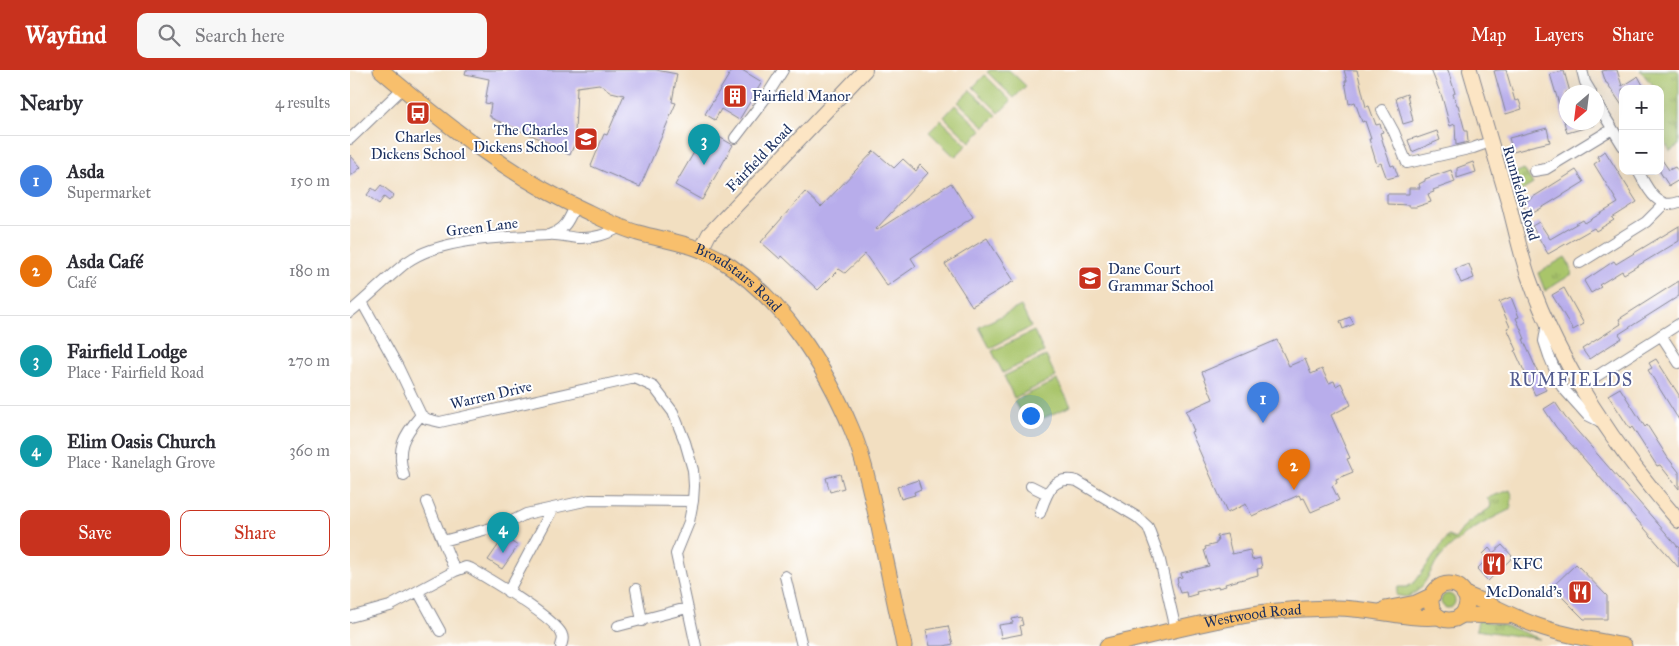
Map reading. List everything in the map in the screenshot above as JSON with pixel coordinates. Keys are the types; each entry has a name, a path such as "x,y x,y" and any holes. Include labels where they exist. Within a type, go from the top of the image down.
{"main road":[{"name":"Broadstairs Road","path":"382,70 478,146 534,185 621,227 657,238 685,243 720,259 752,282 789,321 826,377 852,431 869,482 904,646"},
{"path":"1462,615 1466,604 1464,594 1458,587 1449,585 1440,587 1431,600 1433,610 1439,617 1451,620 1462,615 1512,616"},
{"path":"1464,594 1539,626 1570,636 1624,646"},
{"name":"Westwood Road","path":"1371,611 1416,603 1433,595"},
{"name":"Westwood Road","path":"1107,646 1242,615 1296,610 1335,608 1407,617 1439,617"}],"street":[{"path":"735,138 764,100 783,70"},
{"name":"Fairfield Road","path":"701,250 709,234 865,70"},
{"name":"Rumfields Road","path":"1470,70 1528,277 1547,322 1581,386 1604,423 1634,466 1679,521"},
{"path":"1582,70 1587,85"},
{"path":"350,138 403,88"},
{"path":"1382,110 1394,132 1403,164 1473,148 1490,142"},
{"path":"1604,116 1619,140"},
{"path":"1534,171 1546,170 1612,129"},
{"path":"1640,175 1652,195 1664,204 1679,202"},
{"path":"1580,263 1646,222 1664,204"},
{"path":"575,206 565,226 570,233 580,238"},
{"name":"Green Lane","path":"550,234 559,231 565,226"},
{"name":"Green Lane","path":"350,312 408,262 431,250 463,242 550,234 580,238 605,235 621,227"},
{"path":"362,302 398,367 421,415 406,434 401,448 404,476"},
{"name":"Rumfields Road","path":"1547,322 1544,341 1562,387 1588,416 1604,423"},
{"path":"1581,386 1679,324"},
{"path":"1661,335 1679,363"},
{"name":"Warren Drive","path":"421,415 427,419 440,422 635,378 654,387 673,412 685,442 693,470 693,502"},
{"path":"1040,513 1053,484 1061,479 1070,479 1077,481 1137,517 1148,527 1159,556 1176,630"},
{"path":"1031,486 1047,494"},
{"path":"443,541 491,528 526,514 589,500 693,502 689,522 676,554 696,646"},
{"path":"427,502 455,571"},
{"path":"508,592 553,508"},
{"path":"350,617 390,606 455,571 470,568 538,611 562,633 561,646"},
{"path":"785,576 794,587 802,646"},
{"path":"636,590 642,621"},
{"path":"418,591 440,631"},
{"path":"618,626 687,608"}],"green space":[{"path":"990,70 1009,70 1026,86 1014,98 987,72"},
{"path":"1640,70 1677,70 1679,72 1679,145 1670,151 1664,141 1664,85 1654,85"},
{"path":"985,75 1011,101 999,113 973,87"},
{"path":"970,90 997,115 985,127 958,102"},
{"path":"955,105 982,130 970,142 944,117"},
{"path":"941,120 967,145 955,157 929,132"},
{"path":"1524,169 1533,184 1515,195 1510,175"},
{"path":"1565,257 1570,265 1572,274 1545,291 1538,273"},
{"path":"1021,306 1031,327 990,348 979,327"},
{"path":"1034,331 1044,352 1003,373 992,351"},
{"path":"1046,356 1056,377 1014,398 1004,376"},
{"path":"1057,380 1071,406 1027,425 1014,401"},
{"path":"1510,490 1512,495 1511,509 1482,524 1454,543 1439,559 1422,586 1415,593 1406,597 1396,595 1398,587 1407,587 1415,582 1448,536 1455,539 1466,524 1490,508 1491,504 1487,498"},
{"path":"1445,594 1451,594 1455,601 1451,608 1445,608 1441,604 1441,598"},
{"path":"1478,621 1502,625 1540,639 1476,630"}],"building":[{"path":"466,70 656,70 677,74 672,102 676,103 640,187 591,166 604,134 607,135 624,95 611,92 599,84 577,87 575,133 578,135 570,155 551,147 552,144 491,118 489,116 491,104 485,103 489,79 465,74"},
{"name":"Fairfield Manor","path":"732,70 742,70 762,82 739,120 721,109 715,120 705,114"},
{"path":"1344,70 1357,70 1366,107 1369,106 1376,125 1380,124 1383,132 1380,133 1385,149 1391,166 1394,165 1398,176 1387,179 1381,163 1377,165 1365,121 1362,122 1355,102 1349,104"},
{"path":"1431,70 1448,70 1455,93 1453,94 1465,131 1467,131 1468,142 1456,145 1455,124 1450,126 1442,97"},
{"path":"1506,70 1515,101 1519,100 1522,109 1506,114 1494,71"},
{"path":"1617,70 1622,85 1619,85 1619,101 1606,83 1602,71"},
{"path":"1564,71 1568,85 1559,85 1559,104 1550,74"},
{"path":"1638,76 1643,85 1624,85"},
{"path":"1407,94 1413,121 1403,124 1396,98"},
{"path":"1547,128 1550,142 1513,152 1509,138"},
{"path":"707,130 733,145 702,200 675,185"},
{"path":"1566,130 1578,130 1567,133"},
{"path":"1437,131 1440,140 1412,152 1408,140"},
{"path":"874,151 894,168 903,159 916,171 920,165 928,173 877,230 951,183 973,217 911,258 916,266 887,286 865,254 845,273 839,269 818,290 782,256 780,259 761,242 805,192 821,207"},
{"path":"1605,151 1637,202 1596,231 1594,228 1548,254 1532,226 1539,222 1550,239 1583,220 1585,223 1618,203 1594,164 1600,160 1597,156"},
{"path":"350,155 361,167 350,177"},
{"path":"1473,162 1476,172 1457,178 1457,168"},
{"path":"1664,163 1669,170 1675,167 1679,173 1679,180 1669,186 1662,175 1664,175"},
{"path":"1451,170 1455,182 1433,190 1434,192 1428,194 1431,202 1416,207 1387,204 1387,194 1409,194 1409,188 1420,188 1419,184 1425,181 1425,179"},
{"path":"1576,170 1584,182 1530,215 1522,204"},
{"path":"381,185 394,195 389,201 384,197 379,204 367,195 372,188 376,191"},
{"path":"1679,226 1679,241 1624,274 1622,271 1599,285 1601,287 1591,293 1584,281 1614,261 1616,264"},
{"path":"987,238 1014,281 972,306 945,264"},
{"path":"1469,264 1474,278 1461,283 1455,269"},
{"path":"1679,281 1679,296 1619,334 1622,338 1589,359 1582,349 1621,324 1619,319"},
{"path":"1564,288 1584,324 1573,330 1552,295"},
{"path":"1511,297 1519,317 1516,318 1525,339 1523,339 1546,390 1535,395 1515,351 1517,350 1507,328 1510,327 1499,302"},
{"path":"1350,317 1354,324 1343,329 1340,321"},
{"path":"1277,340 1289,366 1305,359 1311,374 1322,369 1329,383 1334,381 1336,386 1341,383 1351,405 1331,415 1350,458 1347,459 1353,472 1336,479 1337,483 1332,486 1339,500 1311,512 1304,498 1301,499 1299,495 1252,516 1246,504 1227,513 1191,432 1194,431 1186,411 1213,399 1202,372"},
{"path":"1656,359 1679,395 1679,420 1648,370 1652,368 1649,363"},
{"path":"1620,388 1645,427 1647,425 1679,472 1679,489 1660,465 1657,466 1632,427 1630,429 1608,395"},
{"path":"1555,402 1565,417 1679,548 1679,568 1556,427 1544,409"},
{"path":"840,474 844,488 830,492 826,478"},
{"path":"918,480 921,489 914,492 915,495 901,499 897,487"},
{"path":"1227,534 1232,554 1250,550 1252,560 1260,558 1262,568 1257,569 1258,575 1225,584 1226,586 1196,592 1197,594 1187,597 1186,592 1180,593 1177,578 1182,577 1181,573 1209,566 1204,550 1206,549 1205,547 1216,544 1218,542 1217,536"},
{"path":"504,537 518,546 502,569 488,560"},
{"name":"KFC","path":"1502,545 1513,557 1488,581 1477,569 1487,559 1483,554 1489,548 1493,553"},
{"name":"McDonald's","path":"1576,564 1607,596 1607,619 1584,619 1552,587"},
{"path":"1021,617 1023,625 1020,626 1022,634 1001,638 999,625 1013,623 1012,619"},
{"path":"948,626 953,644 930,646 926,630"}],"place":[{"name":"Fairfield Manor","path":"735,96"},
{"name":"Charles Dickens School","path":"418,113"},
{"name":"The Charles Dickens School","path":"586,139"},
{"name":"Fairfield Lodge","path":"704,165"},
{"name":"Dane Court Grammar School","path":"1090,278"},
{"name":"Asda","path":"1263,423"},
{"name":"Asda Café","path":"1294,490"},
{"name":"Elim Oasis Church","path":"503,553"},
{"name":"KFC","path":"1494,564"},
{"name":"McDonald's","path":"1580,592"}],"district":[{"name":"RUMFIELDS","path":"1571,380"}]}
